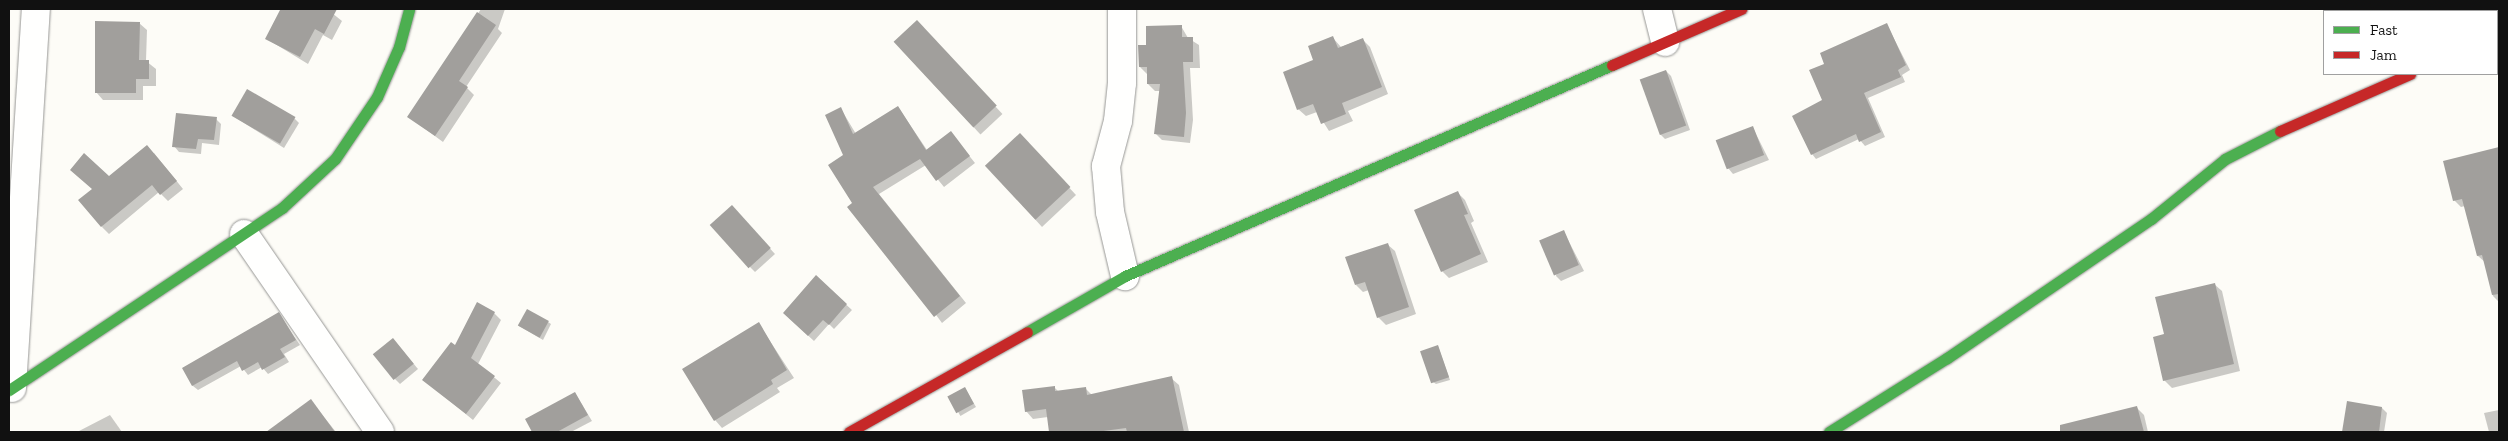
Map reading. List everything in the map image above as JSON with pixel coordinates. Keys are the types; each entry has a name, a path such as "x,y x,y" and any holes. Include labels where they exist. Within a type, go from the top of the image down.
{"street":[{"path":"10,389 36,9"},
{"path":"10,389 282,208 335,159 377,97 399,47 409,9"},
{"path":"1122,9 1122,83 1118,121 1106,166 1110,212 1126,276"},
{"path":"1657,9 1665,42"},
{"path":"849,432 1126,276 1741,9"},
{"path":"1829,432 1947,358 2151,219 2225,159 2282,130 2408,75"},
{"path":"244,234 380,432"}],"building":[{"path":"278,9 337,9 324,34 315,29 300,57 265,39 280,10"},
{"path":"477,12 496,25 459,81 468,87 435,136 407,117"},
{"path":"917,20 997,106 973,127 894,42"},
{"path":"95,21 140,22 139,60 149,60 149,79 136,79 136,93 95,93"},
{"path":"1887,23 1906,65 1898,70 1901,77 1864,93 1881,132 1859,142 1856,134 1811,155 1792,116 1822,100 1809,70 1824,64 1820,53"},
{"path":"1182,25 1182,37 1193,37 1193,62 1183,62 1186,113 1184,137 1154,134 1160,84 1147,84 1147,67 1139,67 1138,45 1146,45 1146,26"},
{"path":"1333,36 1338,48 1363,38 1382,87 1342,103 1346,114 1321,124 1313,104 1297,110 1283,72 1313,60 1308,46"},
{"path":"1666,70 1686,125 1660,135 1640,80"},
{"path":"247,89 295,117 280,144 232,116"},
{"path":"898,106 926,150 951,131 970,156 936,181 920,159 873,187 960,296 934,317 847,207 852,203 828,165 843,155 825,115 841,107 853,134"},
{"path":"176,113 217,117 214,140 198,139 196,149 172,147"},
{"path":"1753,126 1764,155 1727,169 1716,140"},
{"path":"1020,133 1070,187 1035,220 985,166"},
{"path":"147,145 177,181 160,195 152,185 101,227 78,200 92,189 70,170 84,153 109,176"},
{"path":"2499,147 2499,294 2492,295 2482,255 2477,256 2462,199 2453,201 2443,161"},
{"path":"1458,191 1468,214 1464,215 1481,254 1441,272 1414,210"},
{"path":"732,205 771,248 749,268 710,225"},
{"path":"1564,230 1579,265 1554,276 1539,241"},
{"path":"1388,243 1409,307 1377,318 1365,282 1355,285 1345,257"},
{"path":"816,275 847,304 829,325 823,320 808,336 783,313"},
{"path":"2215,283 2234,364 2163,381 2153,337 2164,334 2155,297"},
{"path":"477,302 495,312 471,358 495,376 466,414 422,380 451,342 455,345"},
{"path":"527,309 549,321 540,338 518,326"},
{"path":"279,312 296,340 280,349 285,357 262,370 258,362 242,371 237,361 192,386 182,368"},
{"path":"759,322 787,370 771,380 773,384 714,421 682,369"},
{"path":"393,338 414,364 394,380 373,354"},
{"path":"1438,345 1449,377 1431,383 1420,351"},
{"path":"1172,376 1184,432 1127,432 1126,428 1096,432 1049,432 1046,409 1025,412 1022,390 1055,386 1055,391 1086,387 1087,395"},
{"path":"965,387 974,404 956,413 947,396"},
{"path":"575,392 588,415 557,432 532,432 525,419"},
{"path":"311,399 335,432 266,432"},
{"path":"2347,401 2382,407 2379,432 2342,432"},
{"path":"2137,406 2144,432 2060,432 2060,425"}],"traffic: fast":[{"path":"9,390 282,208 335,159 377,97 399,47 409,9"},
{"path":"1027,332 1125,276 1612,65"},
{"path":"1829,432 1947,358 2151,219 2225,159 2280,131"}],"traffic: jam":[{"path":"1612,65 1741,9"},
{"path":"2280,131 2408,75"},
{"path":"849,432 1027,332"}]}
